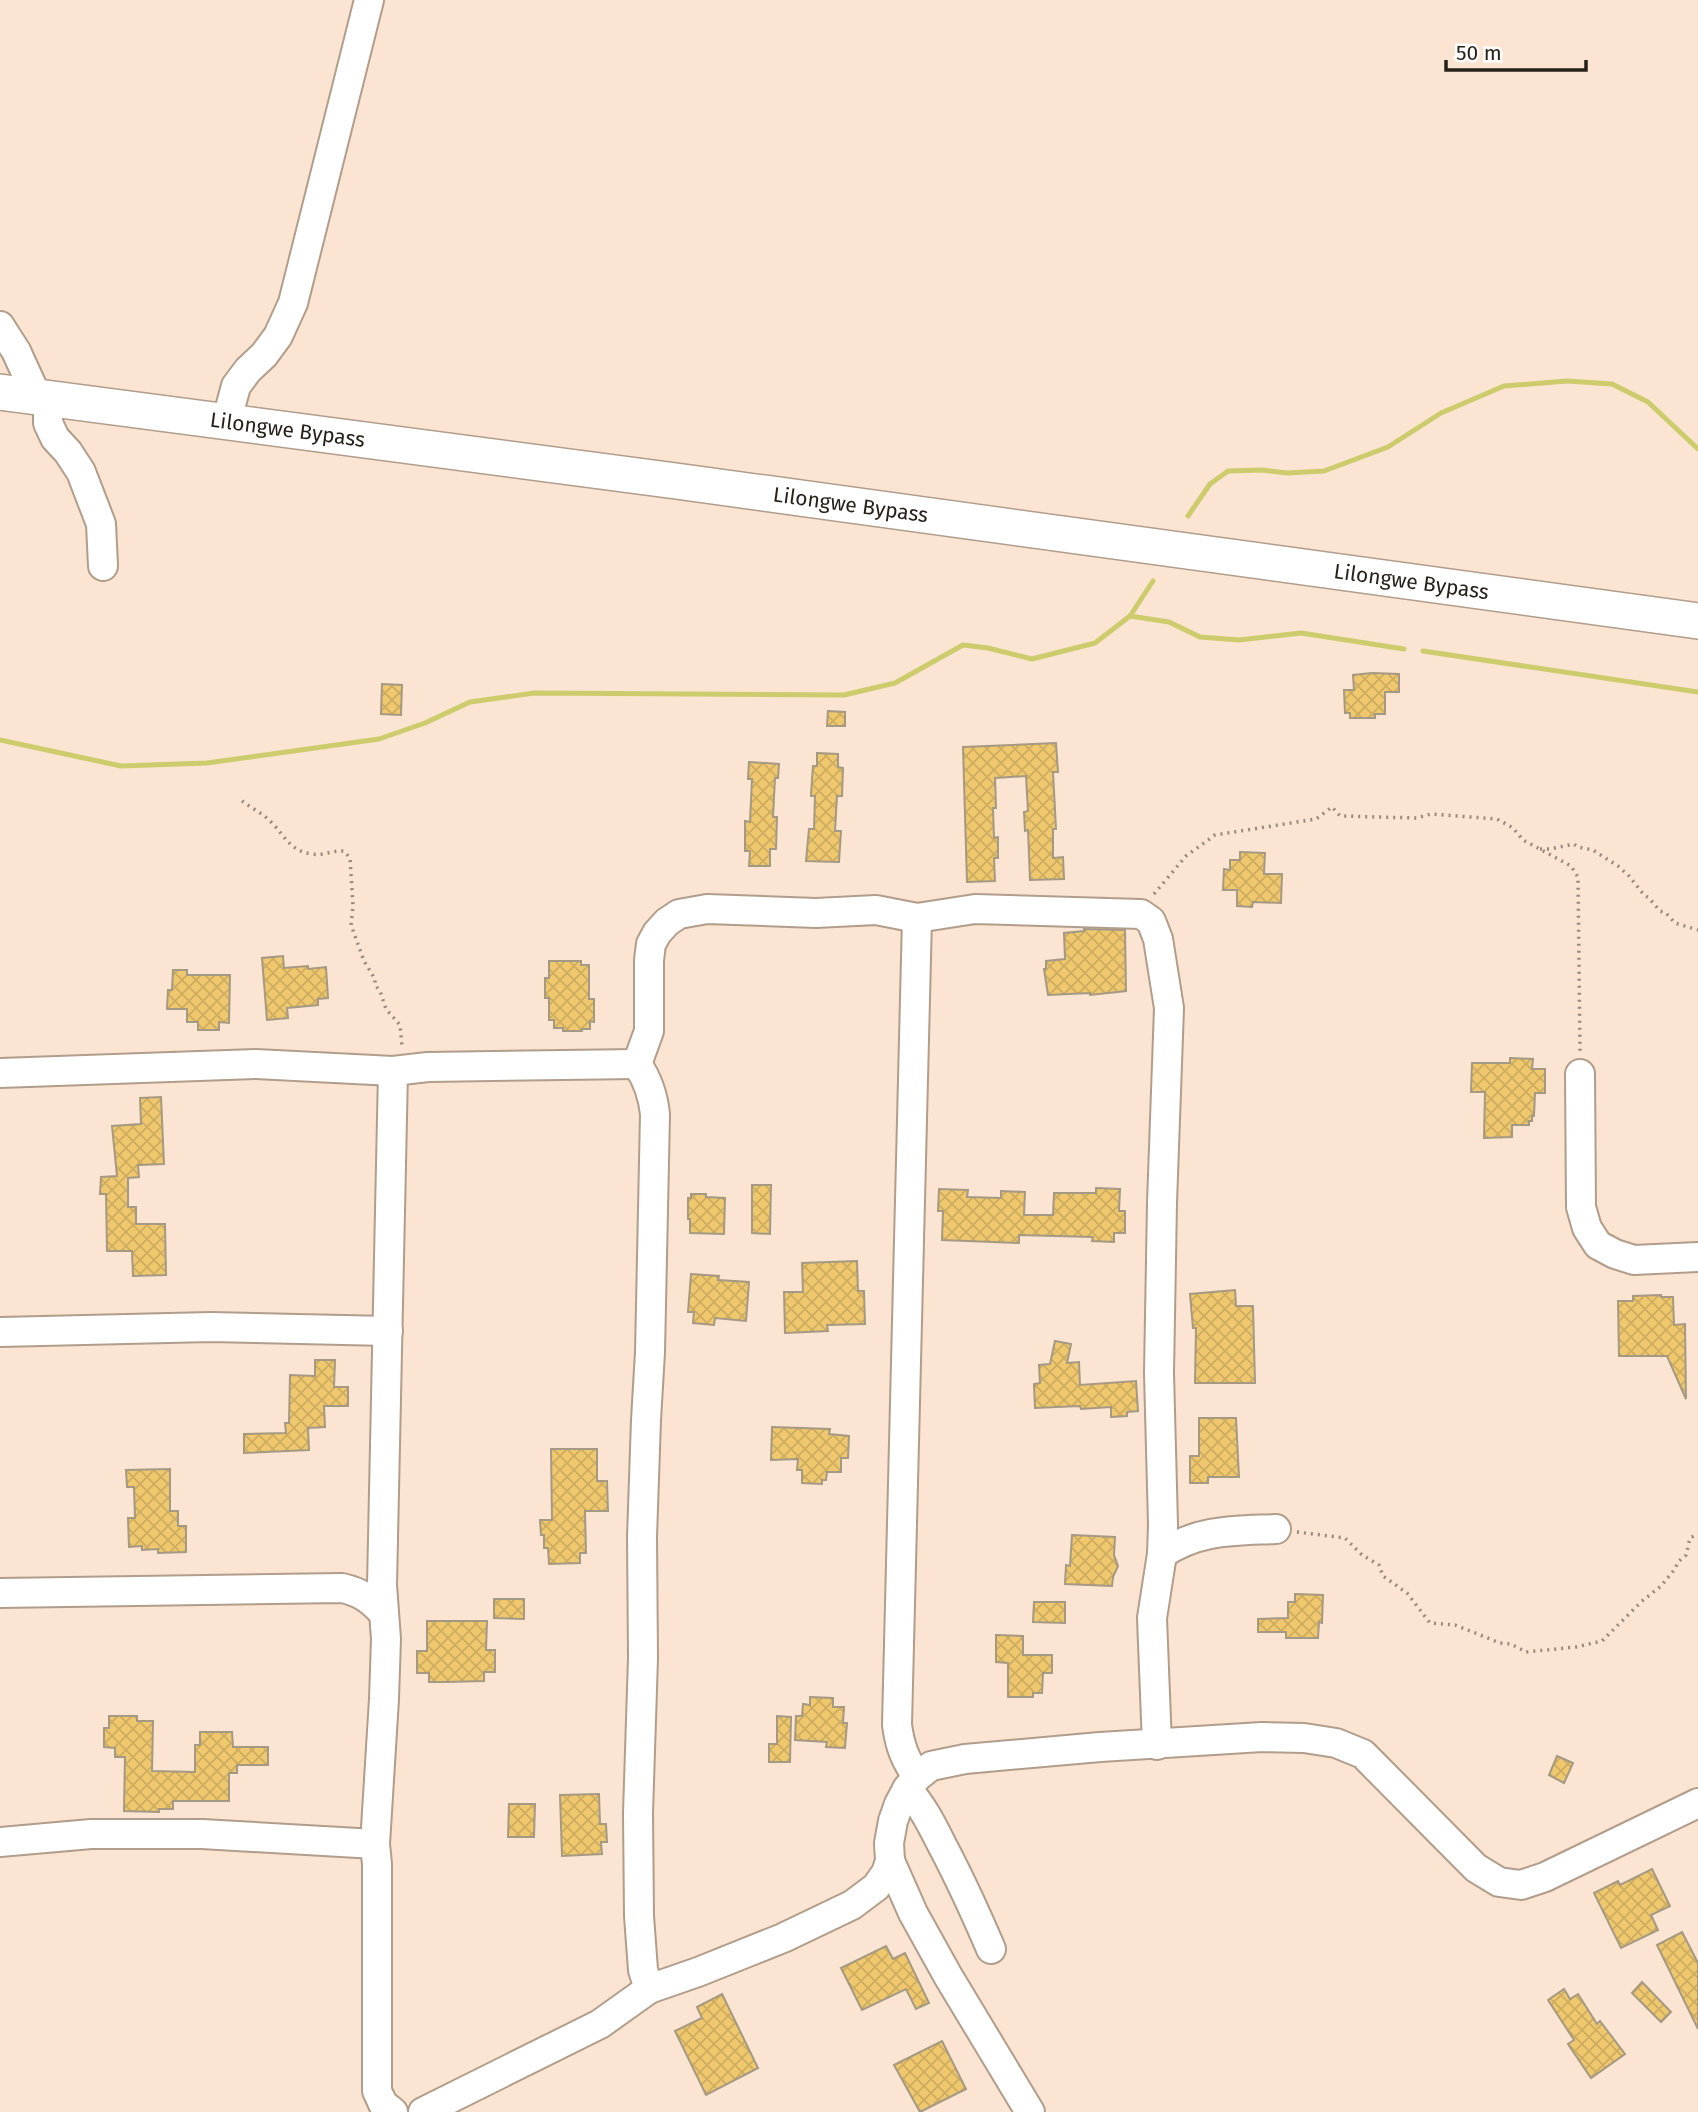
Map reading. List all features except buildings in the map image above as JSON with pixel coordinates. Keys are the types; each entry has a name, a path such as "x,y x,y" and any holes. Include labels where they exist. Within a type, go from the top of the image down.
{"main road":[{"name":"Lilongwe Bypass","path":"0,392 1698,621"}],"street":[{"path":"226,423 236,386 278,336 293,303 369,0"},
{"path":"1,328 43,397 48,423 55,438 81,471 101,524 103,566"},
{"path":"637,1064 649,1031 649,960 652,944 657,933 679,914 707,909 816,912 876,910 918,918 975,909 1141,914 1151,921 1158,939 1169,1008 1159,1373 1162,1554 1152,1618 1157,1745"},
{"path":"918,918 897,1725 899,1744 918,1801 963,1884 991,1949"},
{"path":"0,1073 256,1064 393,1071 428,1067 637,1064"},
{"path":"637,1064 646,1076 653,1096 655,1114 650,1352 642,1537 643,1658 638,1813 639,1916 643,1970 649,1989"},
{"path":"393,1071 383,1613 386,1639 375,1844 377,2091 383,2104 393,2112"},
{"path":"1580,1074 1581,1207 1587,1228 1598,1245 1634,1260 1698,1257"},
{"path":"0,1332 211,1327 388,1331"},
{"path":"1162,1554 1179,1543 1219,1531 1276,1529"},
{"path":"0,1593 342,1588 358,1591 383,1613"},
{"path":"423,2112 600,2024 649,1989 783,1938 852,1905 876,1887 886,1873 890,1861 889,1843 898,1804 912,1783 931,1766 965,1759 1100,1747 1262,1737 1304,1738 1336,1743 1363,1754 1476,1868 1499,1882 1521,1885 1545,1877 1698,1803"},
{"path":"0,1842 91,1833 202,1834 375,1844"},
{"path":"890,1861 919,1923 1030,2112"}],"path":[{"path":"242,801 271,821 284,840 297,849 308,854 323,855 335,850 344,851 349,858 354,906 351,925 364,961 375,979 386,1009 400,1025 402,1049 428,1067"},
{"path":"1141,914 1153,895 1186,856 1214,835 1316,819 1332,807 1340,816 1417,818 1431,814 1497,819 1513,828 1523,840 1571,866 1578,877 1580,1074"},
{"path":"1538,849 1574,844 1593,850 1623,871 1644,895 1675,923 1698,930"},
{"path":"1276,1529 1345,1538 1362,1555 1379,1565 1383,1576 1407,1593 1430,1623 1455,1625 1534,1653 1602,1641 1661,1586 1686,1555 1690,1538 1698,1534"}],"waterway":[{"path":"1188,516 1210,484 1228,471 1324,471 1388,447 1441,413 1504,386 1567,381 1612,384 1648,402 1698,449"},
{"path":"0,740 121,766 207,763 379,739 425,723 470,702 534,693 844,695 895,683 963,645 1032,659 1095,643 1130,616 1153,581"},
{"path":"1130,616 1169,622 1200,637 1239,640 1301,633 1404,649"},
{"path":"1423,651 1698,692"}]}
